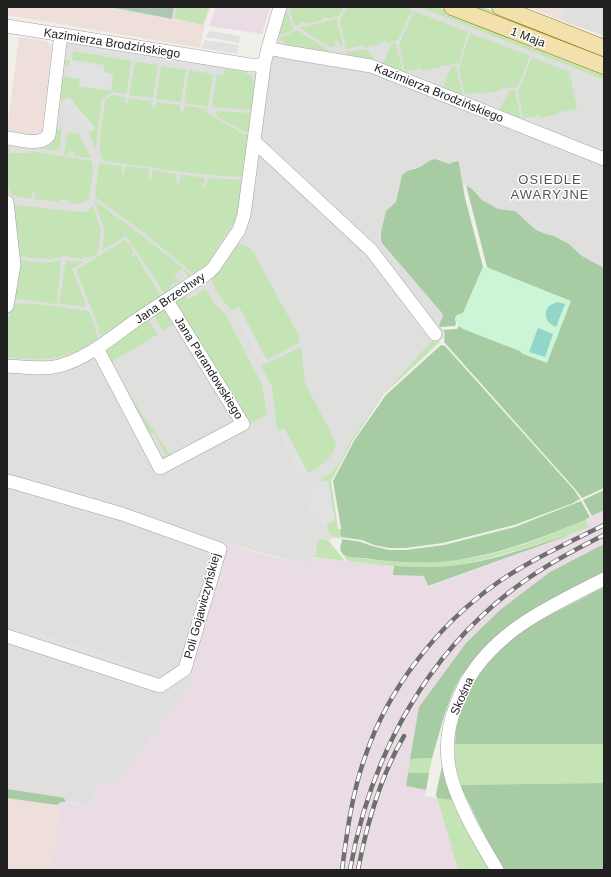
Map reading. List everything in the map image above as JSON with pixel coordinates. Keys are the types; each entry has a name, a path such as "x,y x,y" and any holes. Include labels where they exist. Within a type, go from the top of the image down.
{"main road":[{"name":"1 Maja","path":"452,7 604,66"},
{"name":"1 Maja","path":"500,7 604,48"}],"street":[{"name":"Jana Brzechwy","path":"7,366 35,368 53,367 78,360 209,272 239,230 244,215 255,142 264,65 280,7"},
{"name":"Kazimierza Brodzińskiego","path":"7,26 250,65 264,65"},
{"path":"7,138 38,142 47,138 49,135 62,34"},
{"name":"Kazimierza Brodzińskiego","path":"268,48 371,66 604,159"},
{"path":"255,142 372,251 435,334"},
{"path":"7,202 14,265 7,306"},
{"name":"Jana Parandowskiego","path":"97,348 160,468 244,424 167,301"},
{"name":"Poli Gojawiczyńskiej","path":"7,481 122,514 220,549 185,669 160,686 7,636"},
{"name":"Skośna","path":"497,870 475,834 452,779 447,754 447,738 454,710 466,681 499,641 528,620 604,580"}],"shaded area":[{"path":"7,7 110,7 171,19 174,7 211,7 204,26 200,48 7,15"},
{"path":"216,7 270,7 262,34 209,26"},
{"path":"283,7 419,7 604,80 604,268 582,256 569,244 554,236 536,230 515,211 498,209 482,200 468,185 463,185 459,163 446,163 414,168 402,175 396,202 386,211 380,236 442,313 443,316 439,325 444,331 445,336 384,394 353,440 331,481 338,529 341,529 340,536 342,539 326,539 317,543 315,557 311,557 309,565 224,543 187,675 197,677 116,783 100,783 89,805 66,802 64,798 60,797 7,789 7,130 36,134 42,130 54,38 267,72"},
{"path":"529,7 565,7 560,20"},
{"path":"565,7 604,7 604,36 560,20"},
{"path":"209,31 240,36 239,43 206,37"},
{"path":"19,37 47,41 52,48 42,130 38,134 7,130"},
{"path":"75,40 218,64 215,65 213,71 210,70 209,63 207,70 167,63 167,56 165,57 164,63 160,62 161,57 159,55 156,55 155,61 145,60 146,53 144,52 141,59 129,57 129,50 127,56 115,54 114,47 111,47 109,54 78,48 78,43"},
{"path":"205,40 239,45 237,54 201,48"},
{"path":"65,48 73,49 72,60 104,65 104,72 113,74 111,91 79,86 80,79 68,77 70,60 64,59"},
{"path":"69,97 95,128 89,133 63,102"},
{"path":"557,302 565,304 556,327 548,321 546,318 546,313 549,306"},
{"path":"239,307 266,360 260,363 232,311"},
{"path":"538,328 553,334 545,357 529,352"},
{"path":"284,428 308,473 301,477 278,432"},
{"path":"328,480 335,521 327,523 318,520 317,515 309,517 305,491 313,489 312,484"},
{"path":"604,510 604,544 550,572 501,609 466,643 419,707 406,786 426,790 425,796 437,798 458,870 51,870 61,802 89,805 100,783 116,783 196,678 186,675 224,543 308,565 311,557 394,566 393,575 424,576 428,587 573,534 588,527 585,520"},
{"path":"27,629 145,666 142,673 25,636"},
{"path":"7,794 61,802 51,870 7,870"}],"green space":[{"path":"110,7 174,7 172,19"},
{"path":"176,7 209,7 203,25 174,18"},
{"path":"287,7 344,7 339,16 328,19 324,17 323,20 305,24 301,22 300,25 295,26 290,10"},
{"path":"347,7 403,7 412,10 398,40 387,43 385,40 380,44 364,48 362,45 346,49 340,20"},
{"path":"419,7 437,7 604,72 604,80"},
{"path":"467,7 483,7 604,54 604,60"},
{"path":"285,10 288,12 292,26 295,29 279,36"},
{"path":"414,11 468,32 459,63 445,66 444,64 440,67 422,71 421,68 405,72 399,44"},
{"path":"337,19 343,45 340,46 338,41 334,42 335,46 331,46 331,48 299,28"},
{"path":"297,30 330,52 289,45 284,43 279,38"},
{"path":"470,33 530,56 518,87 505,89 503,87 499,91 482,94 480,92 465,95 459,69"},
{"path":"396,43 403,72 383,64 391,44"},
{"path":"367,49 376,62 347,55 347,52"},
{"path":"73,51 132,61 126,94 112,92 102,99 96,149 89,133 95,128 68,97 63,102 58,94 60,80 66,76 80,79 79,86 113,74 71,60 70,67 67,66 64,59 72,60"},
{"path":"532,57 569,72 577,107 576,109 564,112 562,110 558,114 541,118 539,115 523,119 518,92"},
{"path":"135,62 158,65 153,98 129,95"},
{"path":"161,66 186,70 181,102 156,99"},
{"path":"456,66 463,96 443,88 451,67"},
{"path":"225,69 246,73 253,79 254,95 251,110 212,107 217,74 223,75"},
{"path":"189,70 213,74 208,107 184,103"},
{"path":"515,90 521,119 499,110 509,91"},
{"path":"112,95 126,97 125,103 128,103 129,98 151,101 152,107 155,108 157,102 180,105 180,111 183,112 185,106 207,109 207,114 243,134 248,135 242,177 190,173 104,161 101,157 100,150 102,122 105,100"},
{"path":"216,111 251,113 248,132 244,132 218,117 215,114"},
{"path":"62,128 59,151 30,147 31,143 51,146 54,131"},
{"path":"68,132 79,134 91,158 74,156 75,152 69,151 67,155 64,154"},
{"path":"9,146 10,153 30,153 30,151 92,161 93,171 89,199 80,204 69,203 69,200 59,199 59,202 34,199 35,191 33,190 31,199 12,195 8,186 7,172 7,147"},
{"path":"435,159 449,164 457,161 459,163 465,198 483,267 463,313 457,315 455,318 455,326 440,327 439,325 443,316 442,313 381,240 381,232 386,211 396,202 402,175"},
{"path":"99,163 122,166 121,174 124,175 125,166 149,169 149,179 151,179 153,170 177,174 176,183 179,183 181,174 205,178 203,186 206,187 208,178 242,180 235,221 206,266 195,275 144,233 95,197"},
{"path":"466,185 482,200 498,209 515,211 536,230 554,236 569,244 582,256 604,268 604,488 582,498 444,342 445,333 443,330 457,329 459,326 520,351 523,354 489,268 487,267"},
{"path":"94,200 193,276 189,278 182,269 174,275 181,284 176,282 171,285 171,291 164,293 126,236 102,250 105,232"},
{"path":"13,205 86,212 93,205 102,232 100,233 98,253 91,257 83,257 82,259 68,257 67,255 46,260 46,258 26,258 26,256 17,257"},
{"path":"125,240 132,247 132,257 136,255 160,297 102,335 100,334 76,270"},
{"path":"241,244 250,248 254,253 299,336 300,342 267,360 239,307 232,311 218,294 213,285 211,275 235,246"},
{"path":"18,260 46,263 61,260 57,303 55,304 14,298"},
{"path":"66,260 84,262 72,269 86,305 85,307 59,303"},
{"path":"483,267 489,268 571,301 547,363 463,329 457,323 456,317 457,315 463,313"},
{"path":"206,289 213,302 226,315 262,385 267,415 247,425 176,306 177,300 187,297 189,299"},
{"path":"12,303 28,303 43,306 47,305 88,311 92,318 98,338 77,351 55,358 20,359 7,357 7,325"},
{"path":"164,308 174,324 162,331 153,314"},
{"path":"147,318 158,334 110,363 138,408 171,456 192,443 190,449 166,462 159,459 166,455 154,433 147,436 122,392 110,366 106,348"},
{"path":"435,337 440,342 385,393"},
{"path":"441,345 445,346 575,491 580,499 571,504 514,525 443,543 405,548 390,548 374,545 362,540 341,537 341,528 333,481 354,441 386,395"},
{"path":"301,347 304,381 336,443 335,448 329,458 322,465 308,473 284,429 278,432 272,387 261,366"},
{"path":"384,394 353,440 331,481 338,529 341,529 341,537 332,536 328,532 327,523 335,521 328,481 321,482 321,480 337,467 353,437"},
{"path":"604,490 604,510 592,516 583,500"},
{"path":"581,501 590,517 585,520 554,533 490,554 457,560 403,562 351,557 344,555 340,549 342,539 361,542 389,550 406,550 444,545 515,527"},
{"path":"585,520 589,527 574,533 464,564 435,567 391,566 348,561 343,555 364,559 413,562 439,562 473,558 522,545"},
{"path":"573,534 428,586 424,576 393,575 394,566 437,567 464,564 505,555"},
{"path":"320,539 328,540 345,561 315,557 317,543"},
{"path":"604,544 604,573 527,614 496,636 461,676 445,713 432,758 410,759 419,707 466,643 501,609 550,572"},
{"path":"604,587 604,744 455,744 456,729 461,710 474,682 493,655 505,642 531,625"},
{"path":"455,744 604,744 604,783 460,785 455,762"},
{"path":"444,757 453,800 437,798 436,794"},
{"path":"432,758 429,773 408,773 410,759"},
{"path":"408,773 429,773 426,790 406,786"},
{"path":"604,783 604,870 505,870 489,844 460,785"},
{"path":"7,789 60,797 64,798 66,802 61,802 57,805 7,798"},
{"path":"437,798 453,800 490,870 458,870"}],"railway":[{"path":"342,870 353,799 365,757 375,731 387,707 401,683 418,660 435,638 455,618 497,583 536,559 604,525"},
{"path":"350,870 359,828 372,786 388,747 408,709 432,673 459,640 489,609 523,582 553,562 604,535"},
{"path":"358,870 375,801 388,768 404,736"}],"district":[{"name":"OSIEDLE AWARYJNE","path":"550,186"}]}
